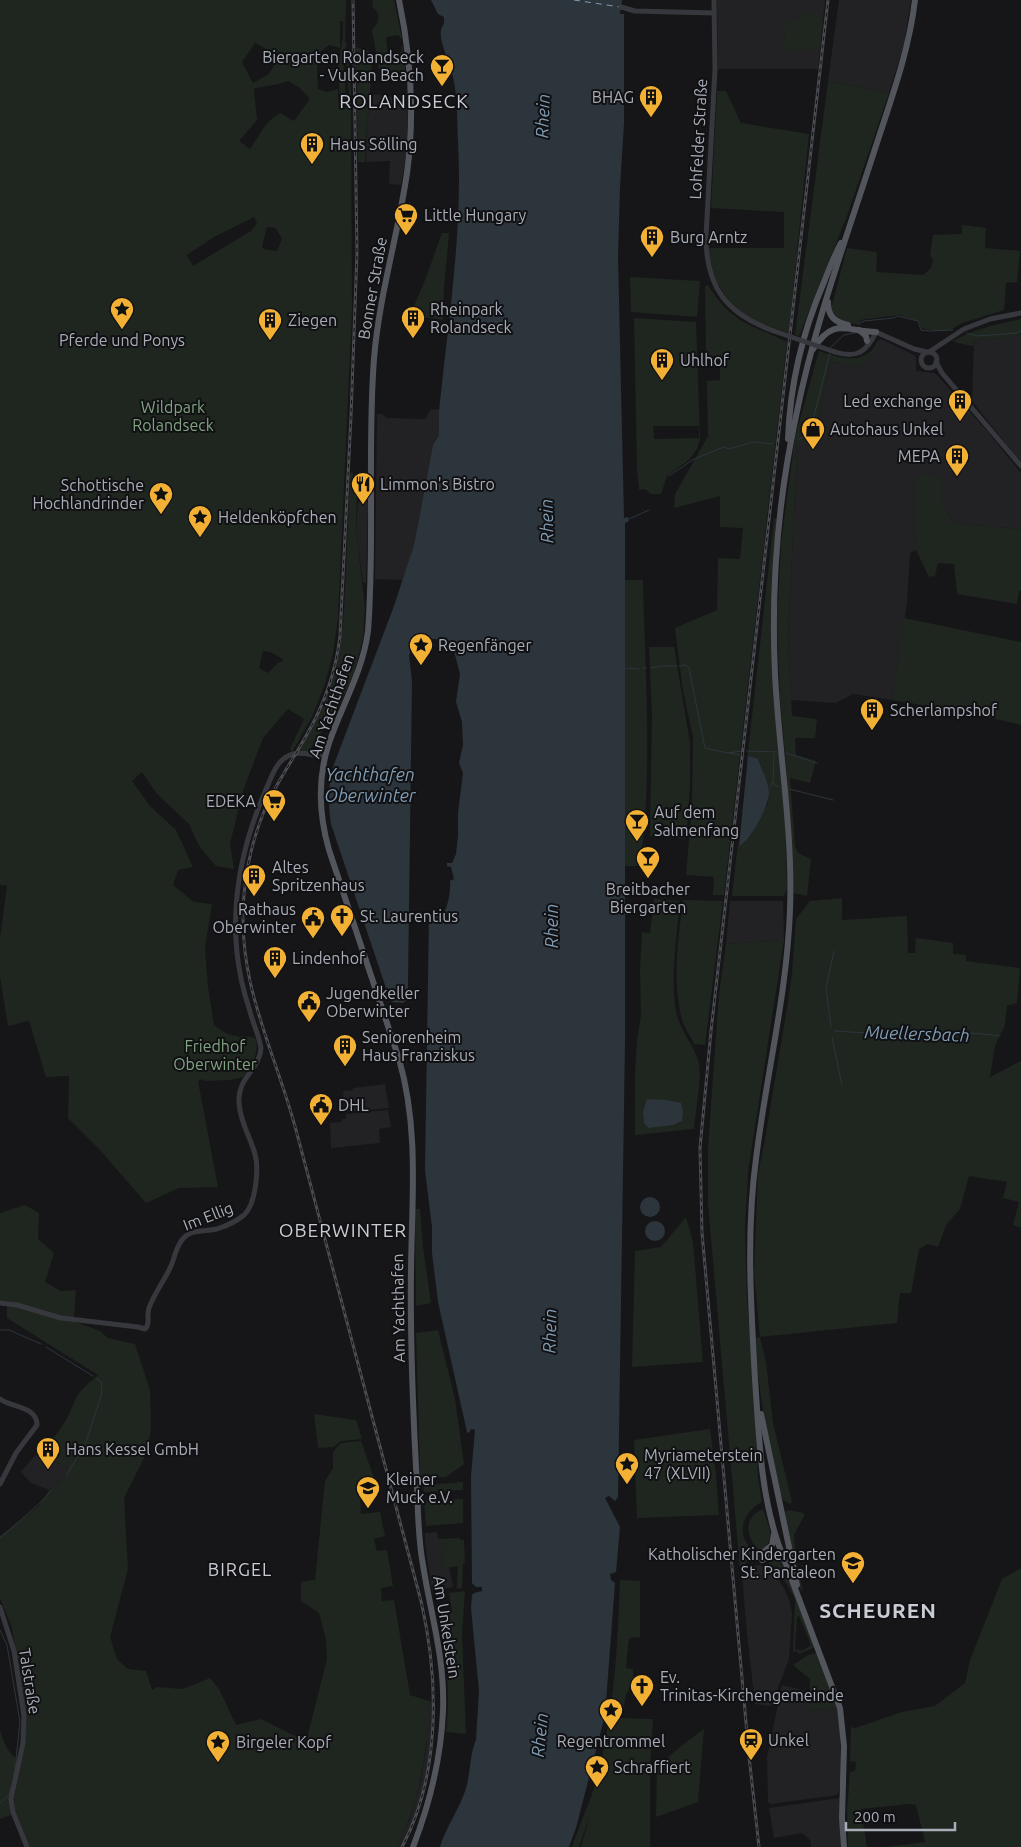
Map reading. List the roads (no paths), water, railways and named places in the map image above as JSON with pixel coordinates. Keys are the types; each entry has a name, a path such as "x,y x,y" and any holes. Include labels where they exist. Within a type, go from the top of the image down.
{"main road":[{"name":"Bonner Straße","path":"370,584 374,359 380,314 407,173 411,128 410,70 399,0"},
{"path":"786,467 810,354 902,64 915,0"},
{"path":"844,1847 842,1717 834,1689 784,1561 775,1533 764,1484 750,1299 751,1219 755,1163 785,971 790,907 788,820 778,717 774,642 776,559 786,467 788,423 796,368 810,314 836,252 848,232"},
{"path":"828,295 828,310 834,320 839,323 876,332"},
{"path":"810,354 821,338 829,331 839,328 876,332"},
{"path":"858,330 866,336 867,340"},
{"name":"Am Yachthafen","path":"370,584 368,630 363,659 331,737 325,758 320,792 323,828 399,1059 412,1121 411,1318 418,1514"},
{"path":"757,1403 782,1511 798,1587 798,1597"},
{"name":"Am Unkelstein","path":"413,1847 429,1801 436,1773 441,1738 443,1698 440,1651 422,1562 418,1514"},
{"path":"775,1533 772,1545 761,1558 774,1554 784,1561"}],"street":[{"name":"Lohfelder Straße","path":"714,0 715,69 706,248 707,264 712,279 727,304 750,321 835,352 853,355 864,349"},
{"path":"620,7 635,11 714,13"},
{"path":"921,360 923,355 959,331 974,324 1021,313"},
{"path":"864,349 870,335 876,332"},
{"path":"864,349 870,344 876,332"},
{"path":"876,332 914,350 934,354 942,373 1021,466"},
{"path":"930,367 936,360 937,352 942,343"},
{"path":"914,350 924,366 942,373"},
{"name":"Im Ellig","path":"0,1303 17,1304 61,1318 138,1326 145,1329 147,1328 150,1306 164,1282 183,1238 196,1231 215,1229 228,1225 245,1215 254,1197 257,1169 255,1153 240,1112 239,1094 244,1079 257,1061 260,1048 244,991 236,943 237,894 246,842 258,807 279,763 287,756 293,754 307,754 325,758"},
{"path":"0,1399 29,1410 37,1418 37,1425 16,1453 0,1484"},
{"name":"Talstraße","path":"0,1607 14,1651 24,1716 23,1743 11,1799 13,1812 27,1847"}],"water":[{"path":"431,0 622,0 620,14 624,14 624,123 618,257 624,518 628,517 629,521 625,523 625,1041 618,1497 615,1501 609,1496 605,1498 620,1527 616,1572 610,1574 611,1580 615,1583 605,1715 576,1828 569,1847 440,1847 466,1787 476,1740 479,1691 471,1608 472,1595 482,1591 482,1587 476,1587 472,1583 471,1476 475,1430 471,1429 469,1433 467,1432 438,1302 425,1170 429,916 435,914 440,917 443,914 448,900 450,881 454,879 451,867 447,866 447,863 452,863 456,854 458,813 463,773 459,763 463,745 462,722 456,702 460,674 451,645 435,639 426,639 415,643 409,655 412,681 408,999 403,1003 392,1002 386,988 331,824 329,809 329,788 333,767 394,606 414,545 433,445 439,435 439,411 457,243 459,176 456,94 453,75 441,38 444,17 438,14"},
{"path":"748,756 758,759 769,793 766,806 758,822 739,846"},
{"path":"647,1099 681,1103 683,1111 682,1121 673,1125 648,1128 644,1123 643,1112"},
{"path":"650,1197 657,1200 660,1207 657,1214 650,1217 643,1214 640,1207 643,1200"},
{"path":"655,1221 662,1224 665,1231 662,1238 655,1241 648,1238 645,1231 648,1224"}],"waterway":[{"path":"860,323 898,316 918,321 921,330 953,330"},
{"path":"967,333 977,336 1021,331"},
{"path":"830,349 844,335 854,333"},
{"path":"798,440 804,436 813,420 830,353"},
{"path":"669,476 694,459 724,447 729,449 753,442 773,444"},
{"path":"629,519 649,510"},
{"path":"679,666 686,665 689,668 705,748 728,753 741,751"},
{"path":"651,668 676,666"},
{"path":"625,668 639,669"},
{"path":"747,751 777,752"},
{"path":"729,753 740,755"},
{"path":"786,753 817,763"},
{"path":"769,789 773,782 774,754"},
{"path":"773,782 774,785 779,787"},
{"path":"789,789 833,800"},
{"name":"Muellersbach","path":"831,1027 826,988 834,951"},
{"name":"Muellersbach","path":"834,1031 876,1033 938,1032 1000,1036"},
{"path":"832,1037 842,1086"},
{"path":"0,1330 9,1330 41,1344"},
{"path":"46,1347 93,1376"},
{"path":"66,1476 85,1445 101,1396 102,1383 96,1378"},
{"path":"0,1538 51,1491"},
{"path":"0,1630 7,1645 20,1722 16,1759"},
{"path":"15,1762 15,1768"},
{"path":"0,1803 9,1795 11,1787"}],"railway":[{"path":"353,0 357,252 340,636 336,662 324,700 272,793 259,824 247,870 243,926 251,986 296,1130 421,1601 427,1631 433,1694 430,1758 424,1789 415,1819 402,1847"},
{"path":"759,1847 749,1756 702,1233 700,1148 711,1031 828,0"}],"place":[{"name":"Biergarten Rolandseck - Vulkan Beach","path":"442,87"},
{"name":"BHAG","path":"651,118"},
{"name":"Haus Sölling","path":"312,165"},
{"name":"Little Hungary","path":"406,236"},
{"name":"Burg Arntz","path":"652,258"},
{"name":"Pferde und Ponys","path":"122,330"},
{"name":"Rheinpark Rolandseck","path":"413,339"},
{"name":"Ziegen","path":"270,341"},
{"name":"Uhlhof","path":"662,381"},
{"name":"Led exchange","path":"960,422"},
{"name":"Autohaus Unkel","path":"813,450"},
{"name":"MEPA","path":"957,477"},
{"name":"Limmon's Bistro","path":"363,505"},
{"name":"Schottische Hochlandrinder","path":"161,515"},
{"name":"Heldenköpfchen","path":"200,538"},
{"name":"Regenfänger","path":"421,666"},
{"name":"Scherlampshof","path":"872,731"},
{"name":"EDEKA","path":"274,822"},
{"name":"Auf dem Salmenfang","path":"637,842"},
{"name":"Breitbacher Biergarten","path":"648,879"},
{"name":"Altes Spritzenhaus","path":"254,897"},
{"name":"St. Laurentius","path":"342,937"},
{"name":"Rathaus Oberwinter","path":"313,939"},
{"name":"Lindenhof","path":"275,979"},
{"name":"Jugendkeller Oberwinter","path":"309,1023"},
{"name":"Seniorenheim Haus Franziskus","path":"345,1067"},
{"name":"DHL","path":"321,1126"},
{"name":"Hans Kessel GmbH","path":"48,1470"},
{"name":"Myriameterstein 47 (XLVII)","path":"627,1485"},
{"name":"Kleiner Muck e.V.","path":"368,1509"},
{"name":"Katholischer Kindergarten St. Pantaleon","path":"853,1584"},
{"name":"Ev. Trinitas-Kirchengemeinde","path":"642,1707"},
{"name":"Regentrommel","path":"611,1731"},
{"name":"Unkel","path":"751,1761"},
{"name":"Birgeler Kopf","path":"218,1763"},
{"name":"Schraffiert","path":"597,1788"}],"district":[{"name":"ROLANDSECK","path":"404,101"},
{"name":"OBERWINTER","path":"343,1230"},
{"name":"BIRGEL","path":"240,1570"},
{"name":"SCHEUREN","path":"878,1611"}],"water label":[{"name":"Rhein","path":"543,116"},
{"name":"Rhein","path":"547,521"},
{"name":"Yachthafen Oberwinter","path":"370,785"},
{"name":"Rhein","path":"552,926"},
{"name":"Rhein","path":"550,1331"},
{"name":"Rhein","path":"540,1735"}],"park label":[{"name":"Wildpark Rolandseck","path":"173,416"},
{"name":"Friedhof Oberwinter","path":"215,1055"}]}
